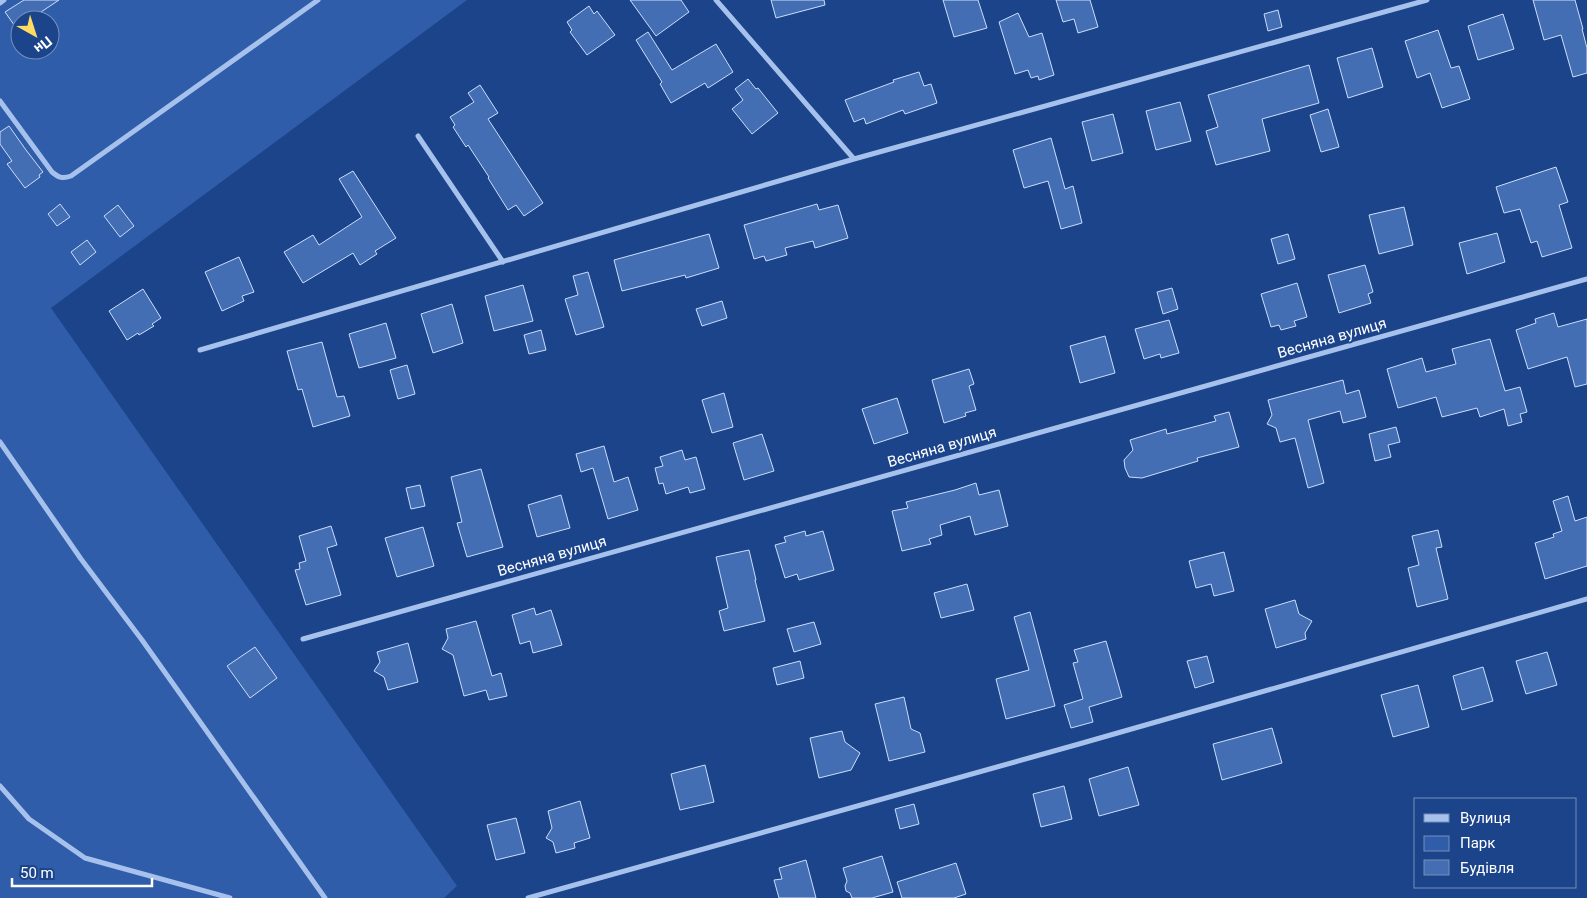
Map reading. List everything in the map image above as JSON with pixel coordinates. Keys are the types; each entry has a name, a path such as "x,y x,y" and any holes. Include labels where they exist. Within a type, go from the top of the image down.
{"street":[{"path":"0,3 4,0"},
{"path":"0,102 52,172 57,177 65,178 72,176 318,0"},
{"path":"716,0 854,159"},
{"path":"200,350 854,159 1427,0"},
{"path":"418,136 503,262"},
{"name":"Весняна вулиця","path":"303,639 1587,280"},
{"path":"0,442 81,559 142,640 325,898"},
{"path":"528,898 1587,599"},
{"path":"0,786 29,819 85,858 230,898"}],"green space":[{"path":"0,0 467,0 51,308 457,886 444,898 0,898"}],"building":[{"path":"24,0 59,0 44,10 10,10 10,19 5,12"},
{"path":"630,0 681,0 689,12 656,36"},
{"path":"771,0 824,0 825,5 776,18"},
{"path":"943,0 978,0 987,28 954,37"},
{"path":"1056,0 1090,0 1098,27 1078,33 1074,19 1063,22"},
{"path":"1533,0 1575,0 1587,48 1587,73 1573,77 1561,35 1544,40"},
{"path":"589,6 594,14 597,11 615,35 587,55 570,32 572,30 567,22"},
{"path":"1278,10 1282,27 1268,31 1264,14"},
{"path":"1018,13 1029,37 1042,33 1054,75 1039,80 1038,76 1031,78 1028,70 1015,74 999,22"},
{"path":"1503,14 1514,49 1478,60 1468,26"},
{"path":"1438,30 1451,68 1459,66 1470,99 1442,108 1430,73 1417,78 1405,41"},
{"path":"648,32 672,70 716,44 733,72 708,88 705,83 671,103 660,84 662,82 636,40"},
{"path":"1372,48 1383,87 1348,98 1337,58"},
{"path":"1309,65 1319,103 1262,119 1270,151 1216,165 1206,131 1218,127 1208,95"},
{"path":"919,72 924,86 931,84 937,103 905,114 903,110 866,124 864,118 854,122 845,100 894,82 893,80"},
{"path":"748,79 756,89 758,88 778,113 752,134 732,109 743,100 735,89"},
{"path":"480,85 498,113 488,119 543,203 524,216 516,205 508,210 468,145 466,147 453,127 455,125 450,117 474,102 468,93"},
{"path":"1180,102 1191,141 1156,150 1146,111"},
{"path":"1328,109 1339,147 1321,152 1310,115"},
{"path":"1113,114 1123,153 1092,161 1082,122"},
{"path":"9,126 43,172 39,175 40,177 25,188 7,164 12,161 0,144 0,132"},
{"path":"1051,138 1065,189 1073,186 1082,223 1061,229 1048,181 1024,188 1013,150"},
{"path":"1556,167 1568,202 1559,205 1572,248 1542,257 1537,241 1531,243 1520,209 1504,213 1496,187"},
{"path":"353,171 396,238 375,251 377,254 360,265 353,253 303,283 284,252 313,235 319,245 362,217 339,179"},
{"path":"60,204 70,217 57,226 48,214"},
{"path":"817,204 819,210 838,205 848,238 815,248 813,241 785,248 787,255 766,261 764,256 754,259 744,225"},
{"path":"118,205 134,226 120,237 104,216"},
{"path":"1404,207 1413,245 1379,254 1369,215"},
{"path":"1497,233 1505,262 1467,274 1459,243"},
{"path":"709,234 719,268 686,278 685,275 622,291 614,260"},
{"path":"1288,234 1295,259 1278,264 1271,239"},
{"path":"87,240 96,252 80,265 71,252"},
{"path":"239,257 254,292 242,296 244,301 222,311 205,272"},
{"path":"1365,265 1373,292 1368,294 1371,303 1339,313 1328,275"},
{"path":"588,272 604,327 576,335 565,299 578,295 573,276"},
{"path":"1297,283 1307,317 1294,321 1296,326 1281,330 1279,325 1271,327 1261,294"},
{"path":"523,285 533,321 494,331 485,296"},
{"path":"1172,288 1178,309 1163,314 1157,292"},
{"path":"143,289 161,318 152,324 154,326 127,340 109,311"},
{"path":"722,301 727,318 702,326 696,309"},
{"path":"452,304 463,343 433,353 421,314"},
{"path":"1554,313 1558,327 1587,319 1587,384 1575,387 1567,357 1528,369 1516,330 1536,323 1535,319"},
{"path":"1169,320 1179,353 1161,358 1160,354 1144,359 1135,329"},
{"path":"386,323 396,358 359,368 349,334"},
{"path":"541,330 546,350 529,354 524,335"},
{"path":"1105,336 1115,373 1080,383 1070,346"},
{"path":"1490,339 1505,391 1520,387 1527,412 1520,414 1522,422 1508,426 1504,409 1480,417 1477,408 1442,417 1436,397 1398,408 1387,369 1422,358 1426,372 1456,364 1452,349"},
{"path":"322,342 337,397 344,396 350,416 313,427 302,389 298,390 287,351"},
{"path":"407,365 415,394 398,399 390,370"},
{"path":"969,369 974,384 969,386 976,410 965,413 966,416 944,423 932,380"},
{"path":"1343,380 1346,394 1359,390 1366,417 1343,423 1340,411 1308,420 1324,483 1308,488 1295,438 1280,442 1276,428 1267,424 1272,415 1268,400"},
{"path":"724,393 733,427 712,433 702,400"},
{"path":"897,398 908,433 874,444 862,409"},
{"path":"1229,412 1239,447 1197,458 1198,461 1142,478 1129,477 1124,460 1133,450 1130,440 1166,429 1167,434 1216,421 1214,416"},
{"path":"1396,427 1400,442 1388,445 1391,457 1375,461 1369,434"},
{"path":"762,434 774,471 744,480 733,443"},
{"path":"604,446 614,482 628,477 638,510 608,519 593,468 581,472 576,454"},
{"path":"682,450 685,460 696,457 705,489 690,493 688,487 666,494 663,483 659,484 655,468 663,466 660,457"},
{"path":"481,469 503,547 467,557 457,523 462,522 451,477"},
{"path":"976,483 979,495 999,490 1008,526 975,535 970,516 940,525 942,535 929,539 931,544 902,551 892,511 908,508 906,502"},
{"path":"420,485 425,506 411,509 406,488"},
{"path":"561,495 570,528 537,537 528,505"},
{"path":"1568,496 1575,521 1587,517 1587,566 1545,579 1535,543 1554,537 1553,534 1562,531 1553,501"},
{"path":"331,526 337,545 327,548 341,595 306,605 295,570 300,569 299,563 306,561 299,536"},
{"path":"423,527 434,566 397,577 385,538"},
{"path":"1438,530 1442,547 1436,548 1448,599 1417,607 1408,568 1419,565 1412,536"},
{"path":"805,531 806,536 823,531 834,570 799,580 797,574 785,578 775,545 786,542 784,537"},
{"path":"749,550 765,621 724,631 719,611 728,608 716,557"},
{"path":"1224,552 1234,591 1214,596 1211,584 1196,588 1189,561"},
{"path":"967,584 974,610 941,618 934,593"},
{"path":"1295,600 1299,614 1312,621 1305,633 1306,639 1276,648 1265,609"},
{"path":"534,608 536,615 551,610 562,645 533,653 530,641 520,644 512,615"},
{"path":"1030,612 1055,706 1006,719 996,679 1029,670 1014,617"},
{"path":"476,621 492,676 501,673 507,696 489,700 486,690 464,696 453,655 442,649 448,638 446,629"},
{"path":"814,622 821,644 794,652 787,629"},
{"path":"1106,641 1122,697 1089,707 1093,722 1071,728 1064,705 1083,699 1073,663 1078,662 1074,650"},
{"path":"408,643 418,682 388,690 384,677 374,671 380,662 377,652"},
{"path":"255,647 277,678 250,698 227,666"},
{"path":"1547,652 1557,685 1526,694 1516,661"},
{"path":"1207,656 1214,682 1195,688 1187,661"},
{"path":"800,661 804,678 777,685 773,668"},
{"path":"1483,667 1493,701 1462,710 1453,676"},
{"path":"1418,685 1429,727 1393,737 1381,695"},
{"path":"904,697 911,729 920,733 925,752 889,761 875,704"},
{"path":"1272,728 1282,763 1222,780 1213,744"},
{"path":"842,731 845,742 860,753 851,770 819,778 810,738"},
{"path":"705,765 714,802 680,810 671,774"},
{"path":"1128,767 1139,805 1099,816 1089,779"},
{"path":"1064,786 1072,819 1041,827 1033,794"},
{"path":"580,801 590,838 574,843 575,848 556,853 553,842 546,838 552,828 548,811"},
{"path":"914,804 919,824 900,829 895,809"},
{"path":"516,818 525,853 496,860 487,825"},
{"path":"882,856 893,892 872,898 852,898 850,893 846,891 847,881 843,868"},
{"path":"806,860 816,898 779,898 774,880 782,879 779,868"},
{"path":"956,863 966,894 954,898 902,898 897,882"}]}
